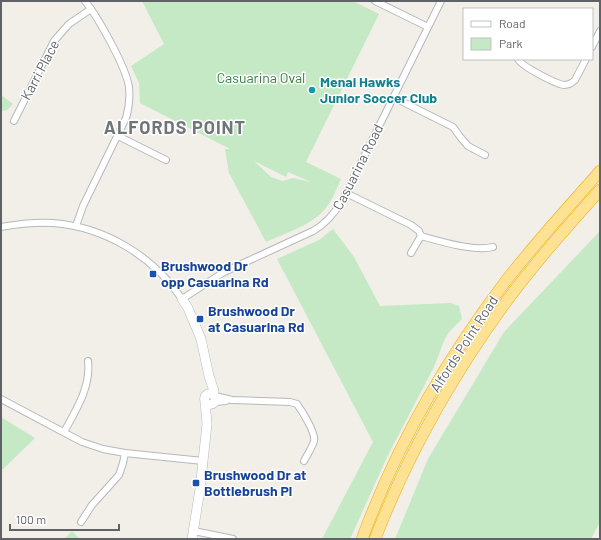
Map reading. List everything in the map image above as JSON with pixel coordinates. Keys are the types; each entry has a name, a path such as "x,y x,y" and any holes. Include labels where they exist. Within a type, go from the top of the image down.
{"highway":[{"name":"Alfords Point Road","path":"362,539 383,488 405,441 430,395 458,350 486,308 518,265 600,171"},
{"name":"Alfords Point Road","path":"375,539 393,496 419,442 466,360 503,306 530,271 600,190"}],"street":[{"path":"76,226 83,206 118,136 128,110 129,87 121,66 91,9 85,1"},
{"path":"375,1 428,27"},
{"name":"Casuarina Road","path":"182,299 224,272 319,228 332,216 346,193 441,1"},
{"name":"Karri Place","path":"14,121 54,41 69,24 91,9"},
{"path":"593,45 600,31"},
{"path":"519,60 524,65 558,83 566,85 575,80 585,60"},
{"path":"393,97 453,127 460,138 468,146 485,155"},
{"path":"118,136 166,160"},
{"path":"346,193 411,225 419,231 421,236"},
{"path":"1,227 52,223 76,226 106,236 139,255 160,272 182,299 188,308 199,334 204,352 211,399 193,535 233,539"},
{"path":"421,236 463,246 483,248 493,247"},
{"path":"412,253 421,236"},
{"path":"64,432 86,386 89,373 88,361"},
{"path":"1,399 93,446 125,453 203,461"},
{"path":"211,399 290,402 297,404 312,431 314,438 304,462"},
{"path":"81,522 92,505 119,475 125,453"}],"green space":[{"name":"Casuarina Oval","path":"142,1 353,1 379,14 306,162 341,179 330,202 319,215 305,225 266,242 229,173 225,149 230,149 140,103 139,83 131,66 164,44","holes":["254,161 286,177 288,172 311,182 293,178 282,181 271,177"]},
{"path":"1,95 13,104 7,110 1,111"},
{"path":"333,229 354,257 380,306 451,303 459,306 462,319 449,332 444,341 434,367 388,455 350,539 322,539 373,442 277,259 319,240"},
{"path":"600,231 600,522 591,539 395,539 428,459 504,332"},
{"path":"1,417 35,438 1,471"},
{"path":"72,531 80,539 64,539"}],"place":[{"name":"Menai Hawks Junior Soccer Club","path":"312,90"},
{"name":"Brushwood Dr opp Casuarina Rd","path":"153,274"},
{"name":"Brushwood Dr at Casuarina Rd","path":"200,319"},
{"name":"Brushwood Dr at Bottlebrush Pl","path":"196,483"}],"district":[{"name":"ALFORDS POINT","path":"175,128"}]}
